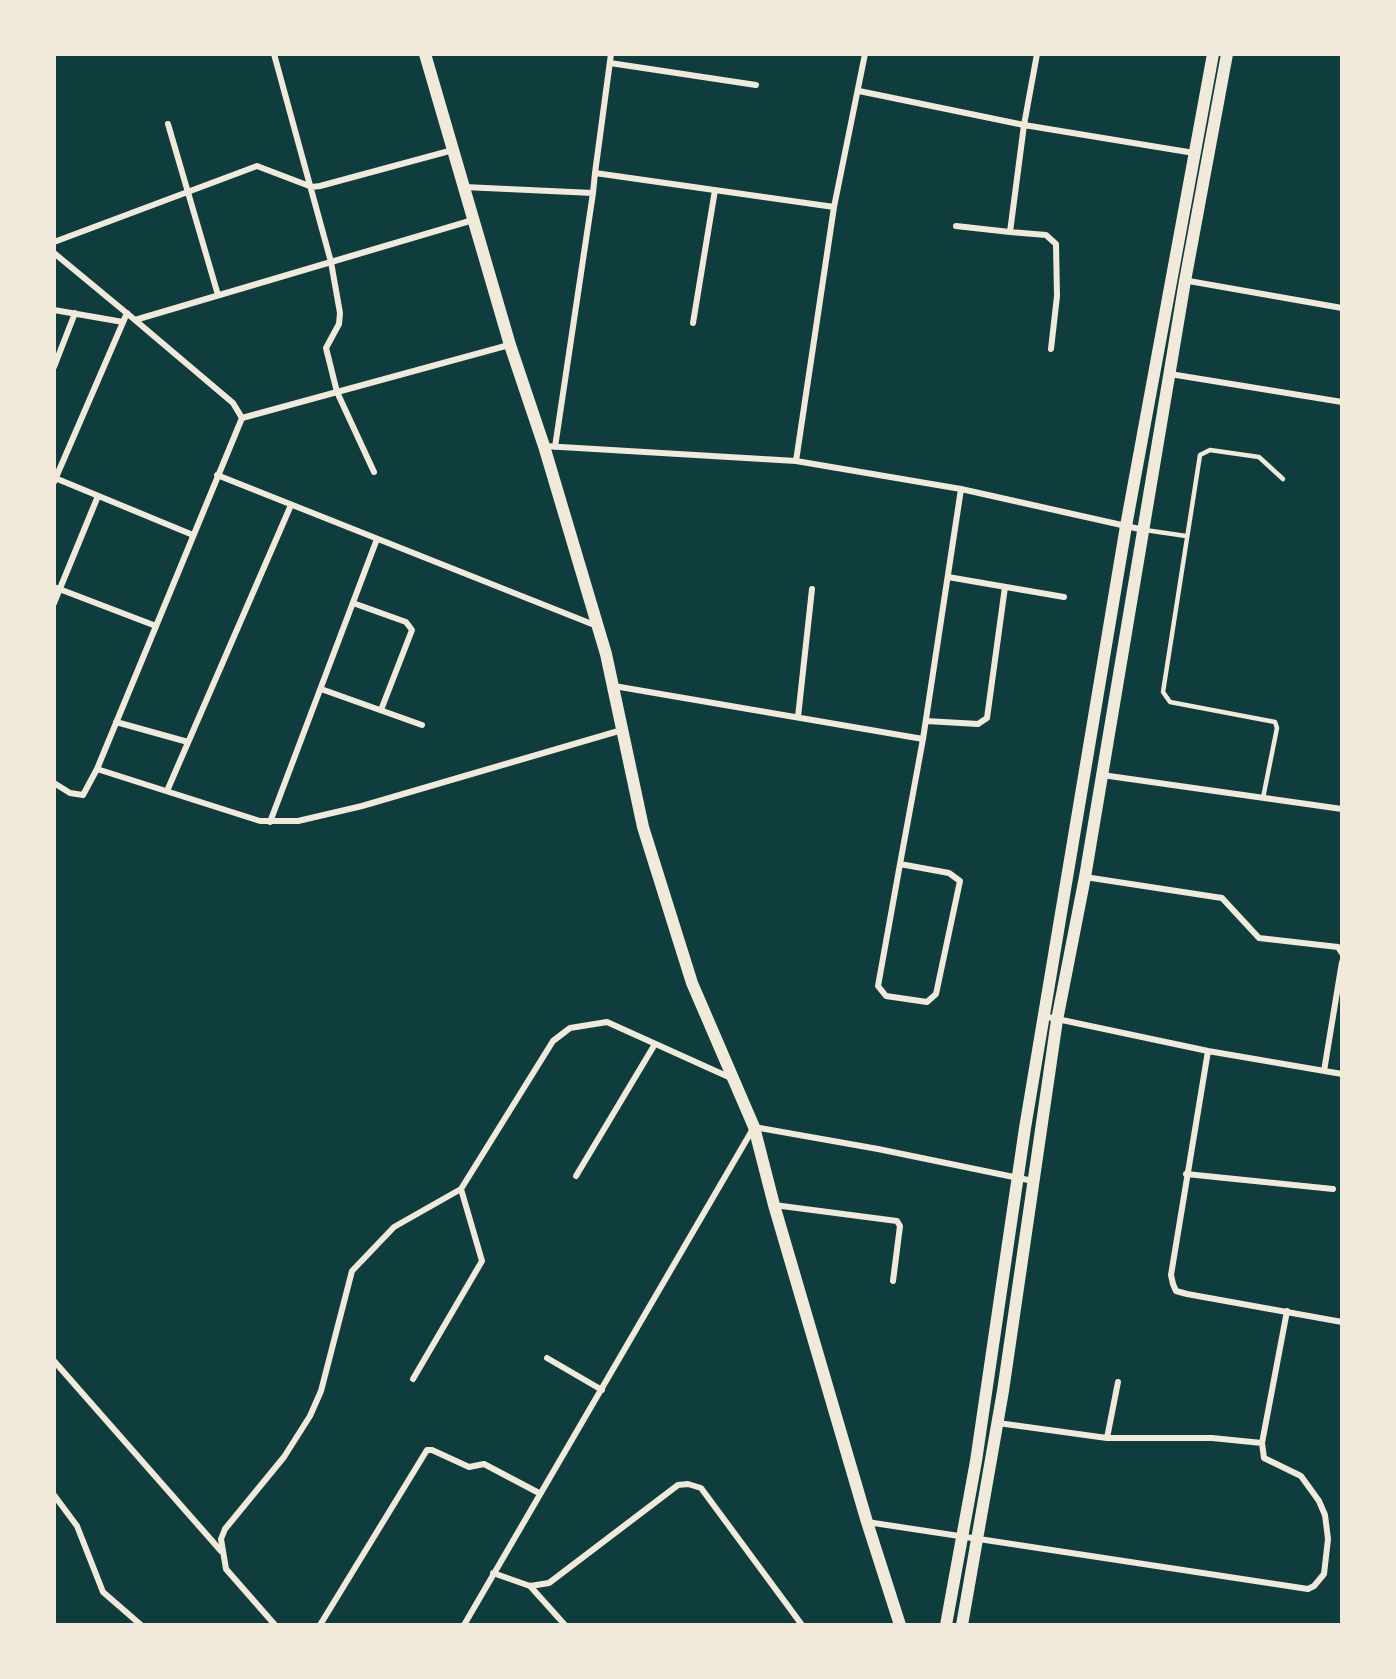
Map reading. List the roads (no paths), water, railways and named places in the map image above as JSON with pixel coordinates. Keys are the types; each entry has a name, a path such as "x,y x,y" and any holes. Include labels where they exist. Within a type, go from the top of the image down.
{"main road":[{"path":"425,54 510,345 550,447 614,686 643,827 685,961 754,1128 774,1205 898,1624"},
{"path":"946,1625 963,1535 1043,1016 1126,526 1213,54"},
{"path":"962,1625 998,1423 1057,1020 1145,530 1185,280 1227,54"}],"street":[{"path":"274,54 332,262 340,313 339,324 326,348 337,392 374,472"},
{"path":"611,54 593,193 550,447 796,461 961,489 1145,530"},
{"path":"796,461 834,207 865,54"},
{"path":"1010,232 1024,125 1037,54"},
{"path":"610,63 756,84"},
{"path":"859,91 1024,125 1194,153"},
{"path":"168,124 218,295"},
{"path":"54,242 257,166 312,187 453,150"},
{"path":"596,173 834,207"},
{"path":"464,187 593,193"},
{"path":"693,323 715,190"},
{"path":"135,320 474,220"},
{"path":"956,226 1046,235 1056,244 1057,296 1051,349"},
{"path":"54,253 233,404 242,418"},
{"path":"1170,279 1342,308"},
{"path":"54,310 123,322"},
{"path":"54,367 75,313"},
{"path":"127,313 55,479 193,534"},
{"path":"242,418 510,345"},
{"path":"1170,374 1342,402"},
{"path":"54,783 70,793 83,795 97,769 242,418"},
{"path":"217,475 598,626"},
{"path":"900,864 949,873 960,881 936,994 927,1002 886,996 878,986 900,864 923,739 961,489"},
{"path":"54,603 57,588 98,496"},
{"path":"167,791 291,505"},
{"path":"270,822 377,539"},
{"path":"948,577 1064,597"},
{"path":"926,721 978,724 987,718 1005,586"},
{"path":"57,588 156,626"},
{"path":"798,717 812,589"},
{"path":"353,603 406,622 412,630 381,710"},
{"path":"614,686 923,739"},
{"path":"321,688 422,725"},
{"path":"116,722 188,742"},
{"path":"97,769 270,822 298,821 362,806 623,730"},
{"path":"1102,775 1342,809"},
{"path":"1084,877 1222,898 1258,938 1338,947 1342,952"},
{"path":"1324,1071 1342,962"},
{"path":"1043,1016 1208,1051 1342,1074"},
{"path":"275,1625 226,1569 221,1551 221,1539 225,1529 284,1457 310,1416 321,1392 352,1271 394,1227 461,1189 553,1041 562,1033 582,1024 607,1022 734,1079"},
{"path":"576,1176 655,1044"},
{"path":"1208,1051 1171,1275 1176,1291 1342,1322"},
{"path":"464,1625 754,1128 878,1149 1033,1181"},
{"path":"1186,1174 1333,1189"},
{"path":"413,1379 482,1261 461,1189"},
{"path":"774,1205 897,1221 900,1226 893,1281"},
{"path":"867,1522 1308,1589 1314,1586 1324,1574 1328,1539 1325,1515 1319,1501 1301,1476 1266,1460 1262,1443 1287,1311"},
{"path":"547,1358 602,1390"},
{"path":"54,1361 221,1551"},
{"path":"1107,1438 1118,1382"},
{"path":"998,1423 1107,1438 1212,1438 1262,1443"},
{"path":"320,1625 427,1450 432,1450 469,1467 484,1464 539,1493"},
{"path":"530,1586 549,1583 678,1485 688,1484 701,1488 802,1625"},
{"path":"54,1495 77,1526 103,1592 141,1625"},
{"path":"494,1573 530,1586 565,1625"}],"lane":[{"path":"1263,798 1276,734 1275,722 1170,702 1163,692 1200,455 1205,452 1259,457 1283,479"},
{"path":"1145,530 1186,536"}]}
